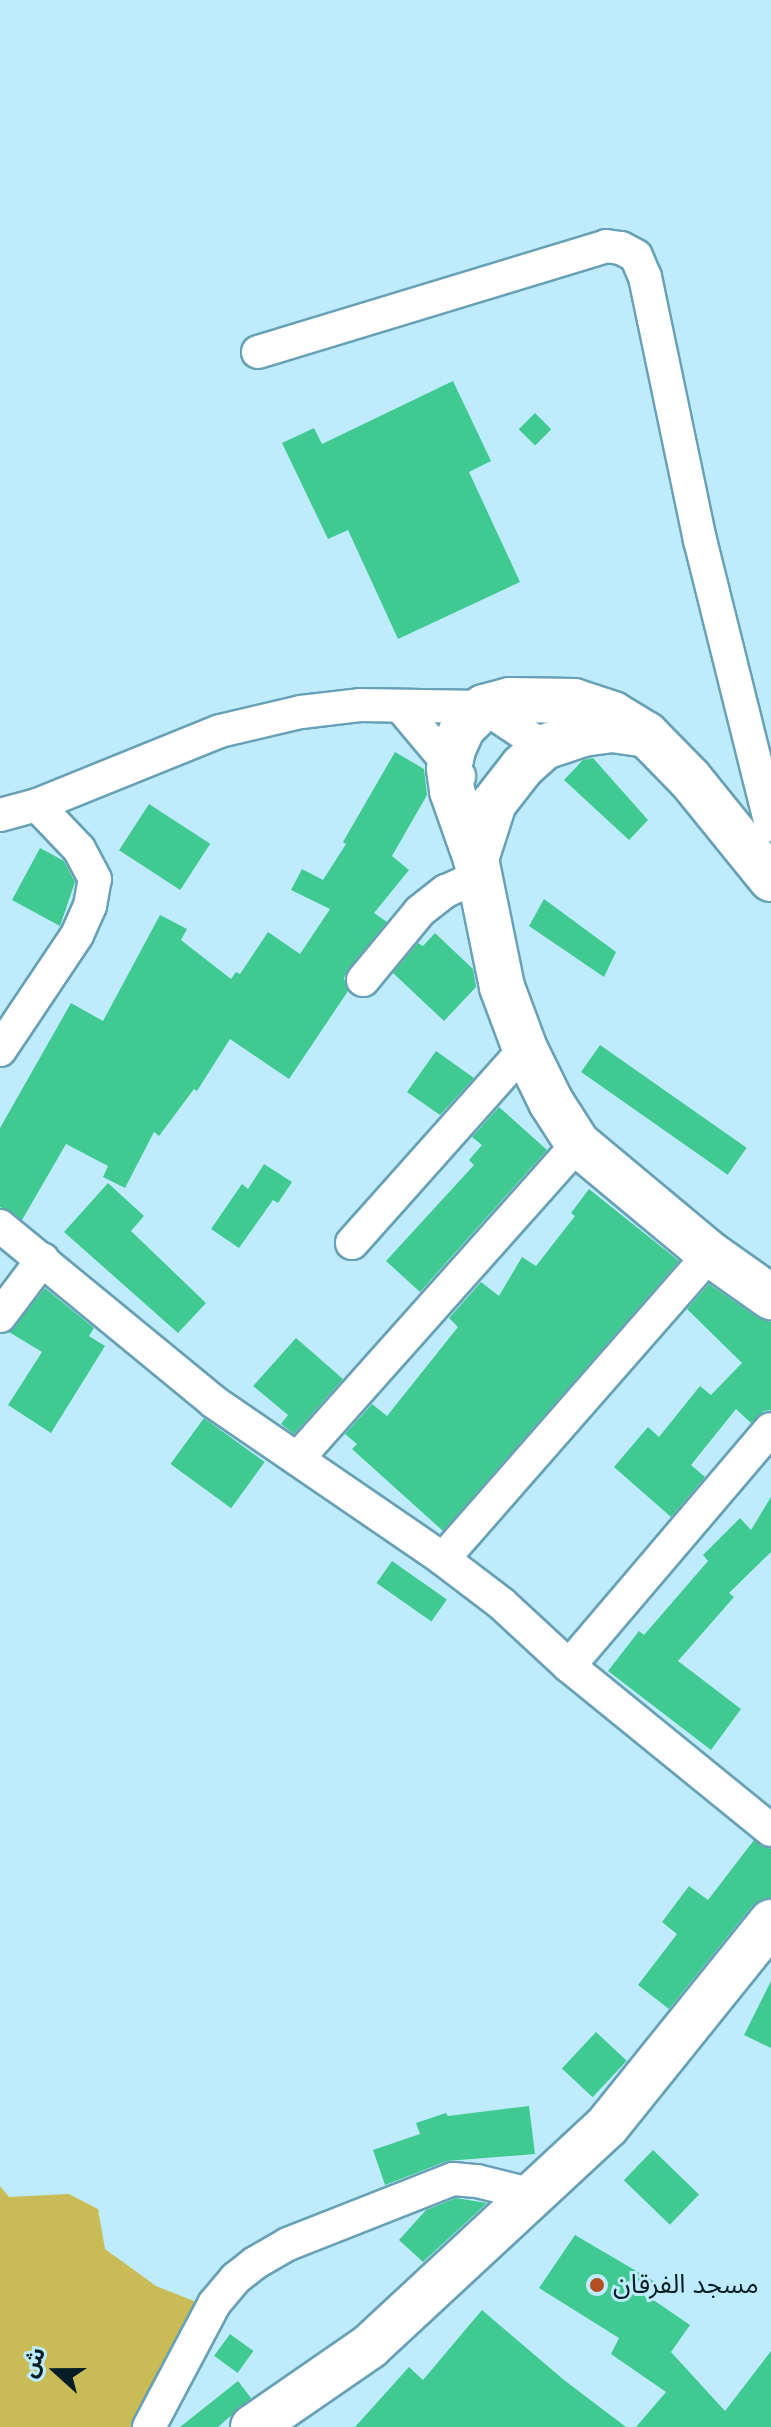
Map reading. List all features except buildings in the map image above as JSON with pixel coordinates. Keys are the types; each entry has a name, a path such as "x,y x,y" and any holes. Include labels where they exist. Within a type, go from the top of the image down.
{"main road":[{"path":"771,879 690,779 646,734 613,714 574,701 510,700 484,707 463,727 449,769 459,818 478,867 502,987 525,1049 551,1102 578,1144 710,1254 771,1297"},
{"path":"478,867 494,803 522,767 544,747 583,734 612,730 646,734"},
{"path":"253,2427 369,2347 607,2126 771,1922"}],"street":[{"path":"258,352 606,246 621,248 636,256 645,277 700,540 771,825"},
{"path":"0,815 37,805 220,731 301,712 360,705 484,707 544,747"},
{"path":"402,708 449,769 494,803"},
{"path":"0,1050 77,935 90,906 95,879 79,849 37,805"},
{"path":"363,980 420,911 478,867"},
{"path":"352,1243 525,1049"},
{"path":"298,1458 578,1144"},
{"path":"0,1226 214,1402 443,1559 502,1604 569,1666 771,1830"},
{"path":"443,1559 710,1254"},
{"path":"0,1316 43,1259"},
{"path":"569,1666 771,1429"},
{"path":"149,2427 214,2304 236,2278 255,2263 288,2244 453,2179 533,2195"}],"shaded area":[{"path":"0,2186 9,2197 69,2194 98,2209 105,2249 156,2286 199,2303 143,2427 0,2427"}],"place":[{"name":"مسجد الفرقان","path":"597,2285"}]}
